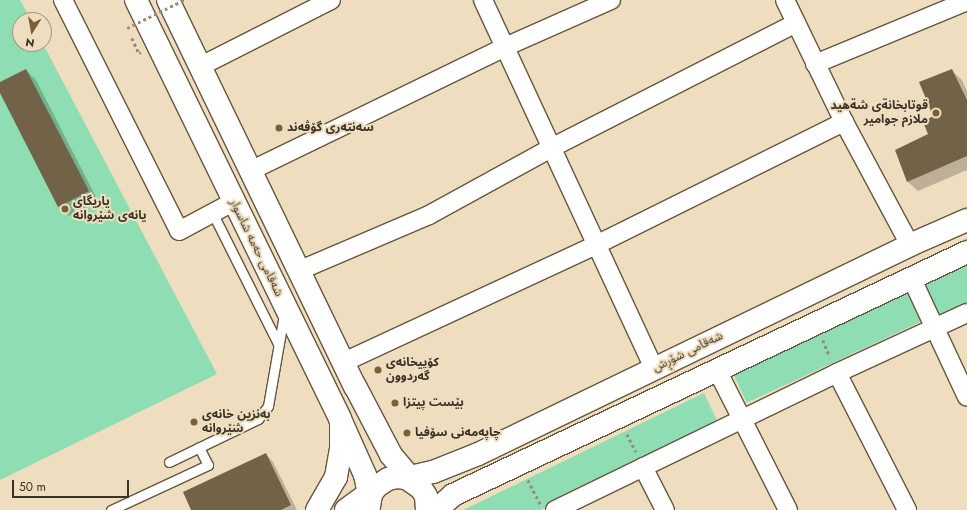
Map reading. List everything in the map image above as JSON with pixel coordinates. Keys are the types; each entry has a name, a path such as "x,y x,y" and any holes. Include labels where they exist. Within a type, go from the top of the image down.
{"main road":[{"name":"شەقامی حەمە شاسوار","path":"136,0 258,254 340,419 365,475 370,498"},
{"path":"168,0 198,68 391,455 426,496 427,510"},
{"name":"شەقامی شۆڕش","path":"346,510 370,498 388,479 410,479 433,472 478,454 910,245 967,220"},
{"path":"258,254 282,238"},
{"path":"436,510 453,496 911,277 967,252"},
{"path":"317,510 336,477 341,448 340,419"},
{"path":"478,454 488,479"}],"street":[{"path":"63,0 179,231 233,202"},
{"path":"198,68 331,0"},
{"path":"483,0 598,244 654,368"},
{"path":"250,171 505,47 611,0"},
{"path":"785,0 844,122 910,245"},
{"path":"815,64 967,1"},
{"path":"298,271 429,215 553,148 796,23"},
{"path":"344,362 598,244 844,122"},
{"path":"911,277 936,325 967,397"},
{"path":"555,510 837,372 936,325 967,313"},
{"path":"717,370 788,510"},
{"path":"837,372 907,510"},
{"path":"644,467 665,510"}],"lane":[{"path":"212,212 278,344"},
{"path":"169,462 258,419 268,406 285,309"},
{"path":"111,510 208,465 199,447"}],"path":[{"path":"139,53 127,28 184,0"},
{"path":"822,338 837,372"},
{"path":"626,432 644,467"},
{"path":"524,473 543,510"}],"green space":[{"name":"یاریگای یانەی شێروانە","path":"0,0 20,0 27,12 12,12 12,52 47,52 217,374 0,480"},
{"path":"967,266 967,302 939,315 924,285"},
{"path":"906,290 921,322 747,403 732,371"},
{"path":"704,393 718,423 540,510 463,510"}],"building":[{"path":"26,69 89,191 58,207 0,93 0,82"},
{"path":"952,69 967,100 967,156 907,182 895,150 928,134 923,122 933,116 919,82"},
{"path":"266,453 291,505 281,510 191,510 183,492"}],"place":[{"name":"قوتابخانةى شةهيد ملازم جوامير","path":"936,113"},
{"name":"سەنتەری گۆڤەند","path":"279,128"},
{"name":"یاریگای یانەی شێروانە","path":"65,209"},
{"name":"کۆپیخانەی گەردوون","path":"378,370"},
{"name":"بێست پیتزا","path":"395,403"},
{"name":"بەنزین خانەی شێروانە","path":"194,422"},
{"name":"چاپەمەنی سۆفیا","path":"407,433"}]}
